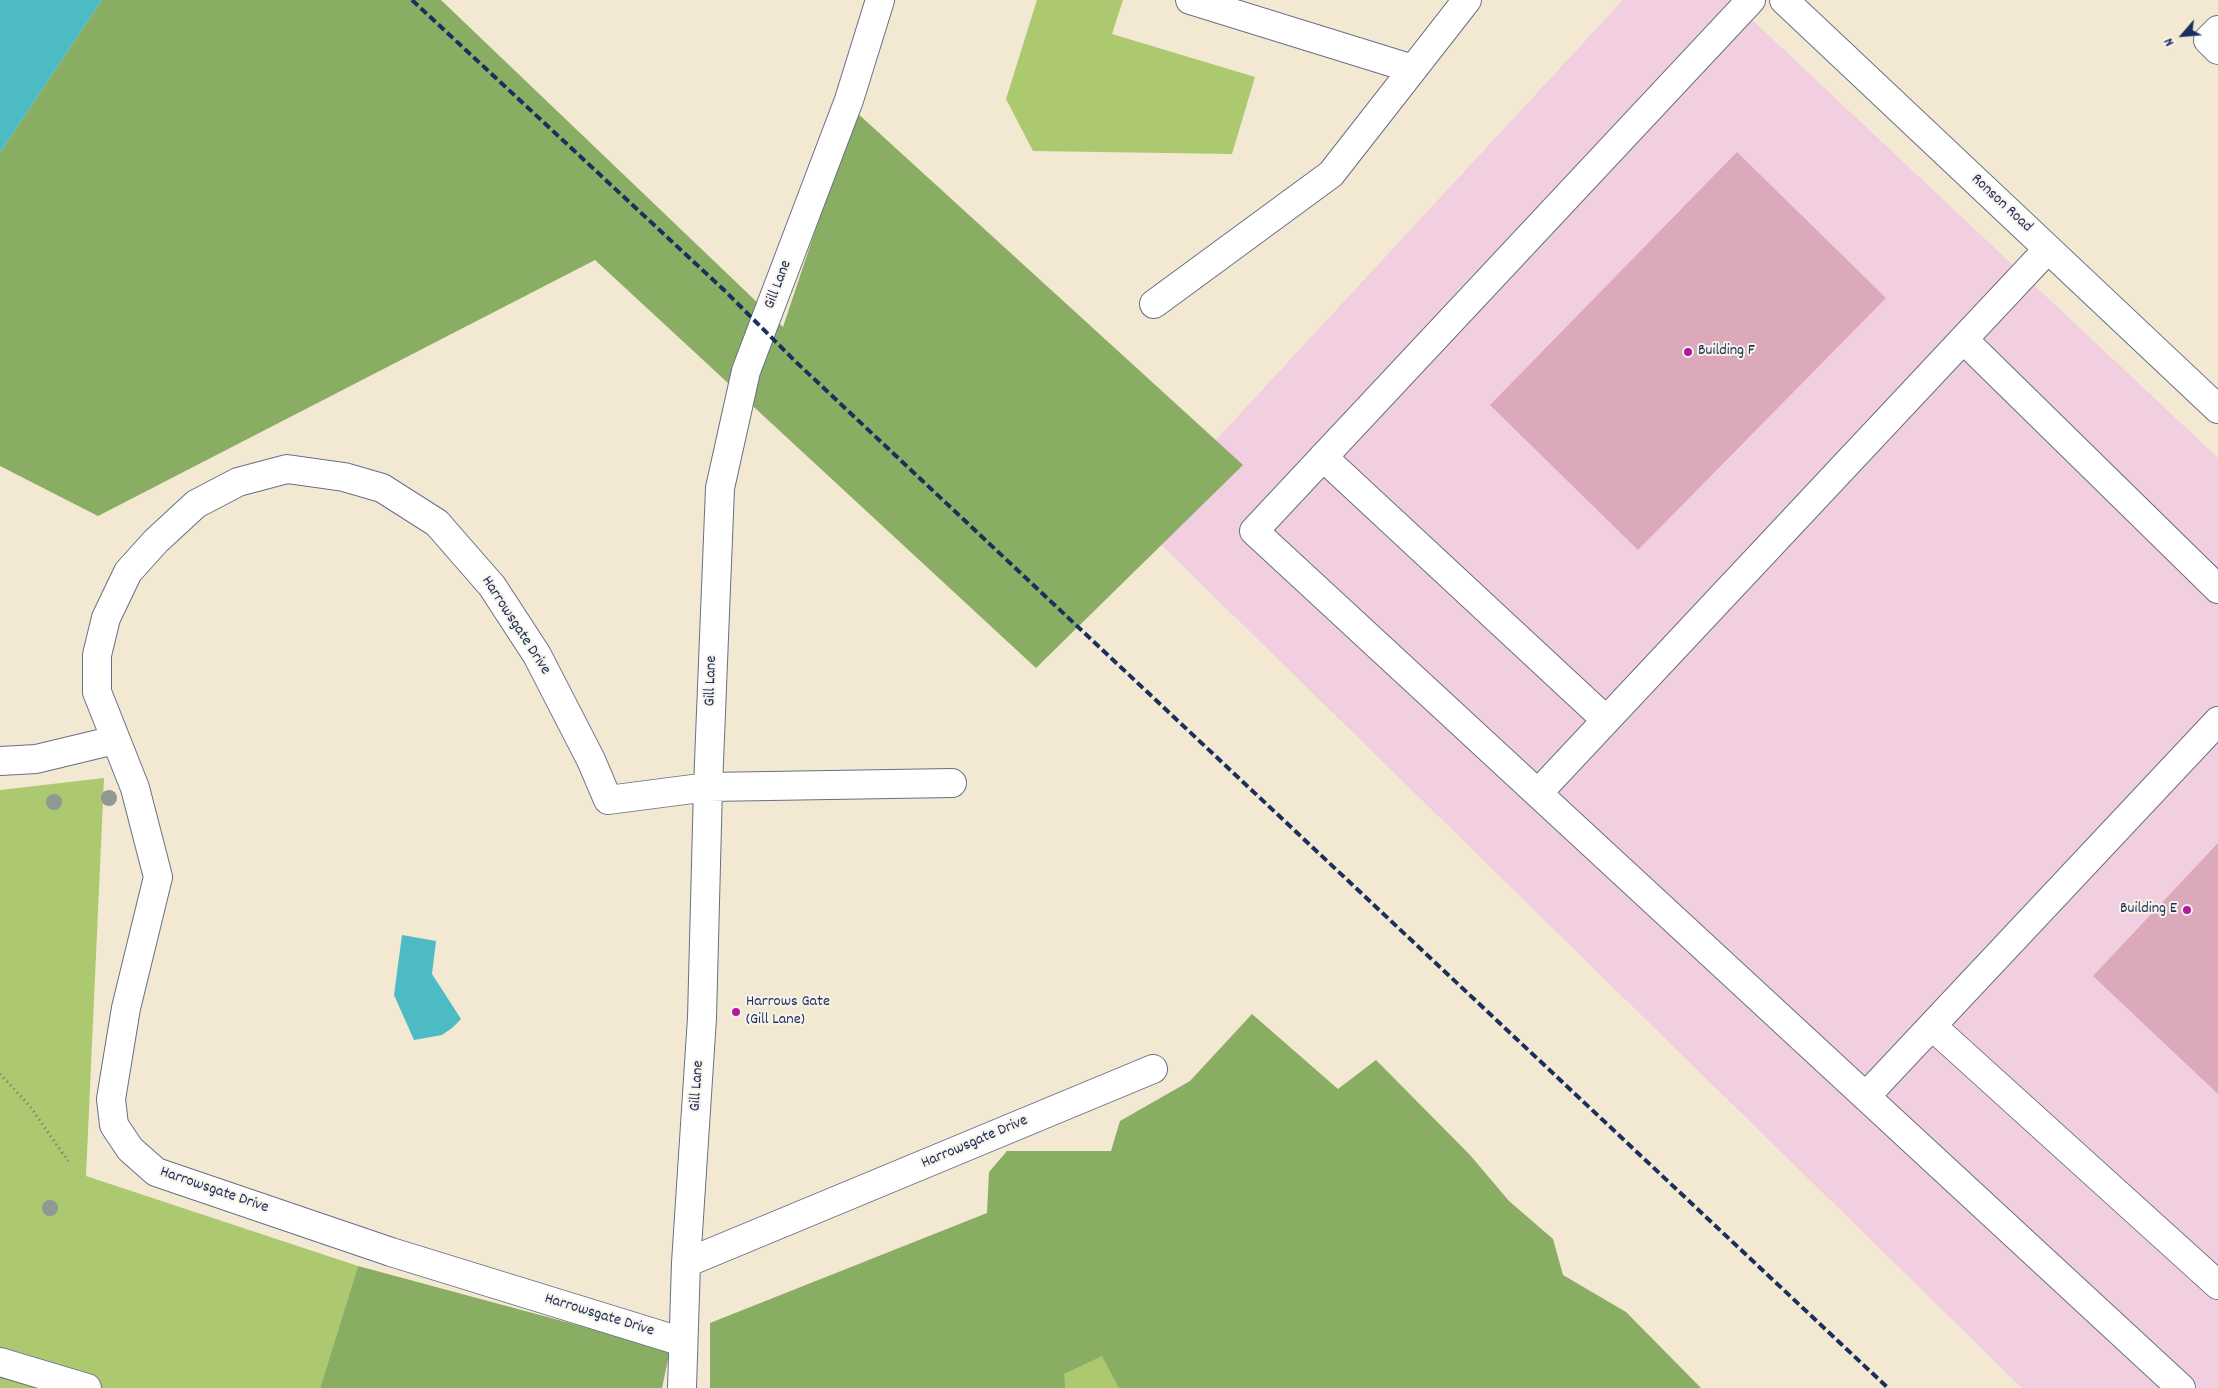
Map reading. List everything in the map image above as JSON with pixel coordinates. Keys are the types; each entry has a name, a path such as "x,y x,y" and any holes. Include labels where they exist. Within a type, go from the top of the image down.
{"street":[{"name":"Gill Lane","path":"682,1388 686,1263 702,1018 708,787 720,488 746,371 849,100 880,0"},
{"path":"1190,0 1413,69"},
{"path":"1154,304 1331,174 1467,0"},
{"path":"1751,0 1254,531 2181,1388"},
{"name":"Ronson Road","path":"1784,0 2218,409"},
{"path":"2218,30 2208,40 2218,50"},
{"path":"1538,793 2048,249"},
{"path":"1964,340 2218,589"},
{"path":"1323,458 1606,720"},
{"name":"Harrowsgate Drive","path":"683,1342 391,1252 156,1172 130,1150 114,1125 111,1099 126,1008 158,877 135,788 114,740 97,692 97,655 106,618 128,572 156,541 196,504 238,482 287,469 344,477 382,488 437,523 492,586 537,655 591,760 608,800 708,787 952,783"},
{"path":"1866,1096 2218,721"},
{"path":"0,760 36,759 114,740"},
{"path":"1932,1026 2218,1285"},
{"name":"Harrowsgate Drive","path":"686,1263 1153,1069"},
{"path":"0,1362 87,1388"}],"path":[{"path":"0,1074 29,1106 68,1161"}],"shaded area":[{"path":"1623,0 1731,0 2218,458 2218,1388 2022,1388 1139,523"}],"green space":[{"path":"102,0 441,0 783,327 855,111 1243,465 1036,668 595,260 98,516 0,466 0,153"},
{"path":"1037,0 1123,0 1112,34 1255,77 1232,154 1033,151 1006,99"},
{"path":"104,778 86,1176 358,1266 320,1388 0,1388 0,790"},
{"path":"1252,1014 1338,1089 1376,1060 1470,1155 1509,1201 1553,1239 1563,1275 1626,1312 1701,1388 1119,1388 1102,1356 1064,1374 1065,1388 710,1388 710,1323 987,1213 989,1172 1007,1151 1111,1151 1120,1121 1190,1081"},
{"path":"358,1266 670,1350 662,1388 320,1388"},
{"path":"1119,1326 1148,1388 1009,1388"}],"water":[{"path":"0,0 102,0 0,153"},
{"path":"402,935 436,941 432,974 461,1019 442,1035 414,1040 394,995"}],"building":[{"name":"Building F","path":"1737,152 1886,298 1638,550 1490,405"},
{"name":"Building E","path":"2218,843 2218,1094 2093,976"}],"railway":[{"path":"412,0 724,290 796,362 1888,1388"}],"place":[{"name":"Building F","path":"1688,352"},
{"name":"Building E","path":"2187,910"},
{"name":"Harrows Gate (Gill Lane)","path":"736,1012"}]}
